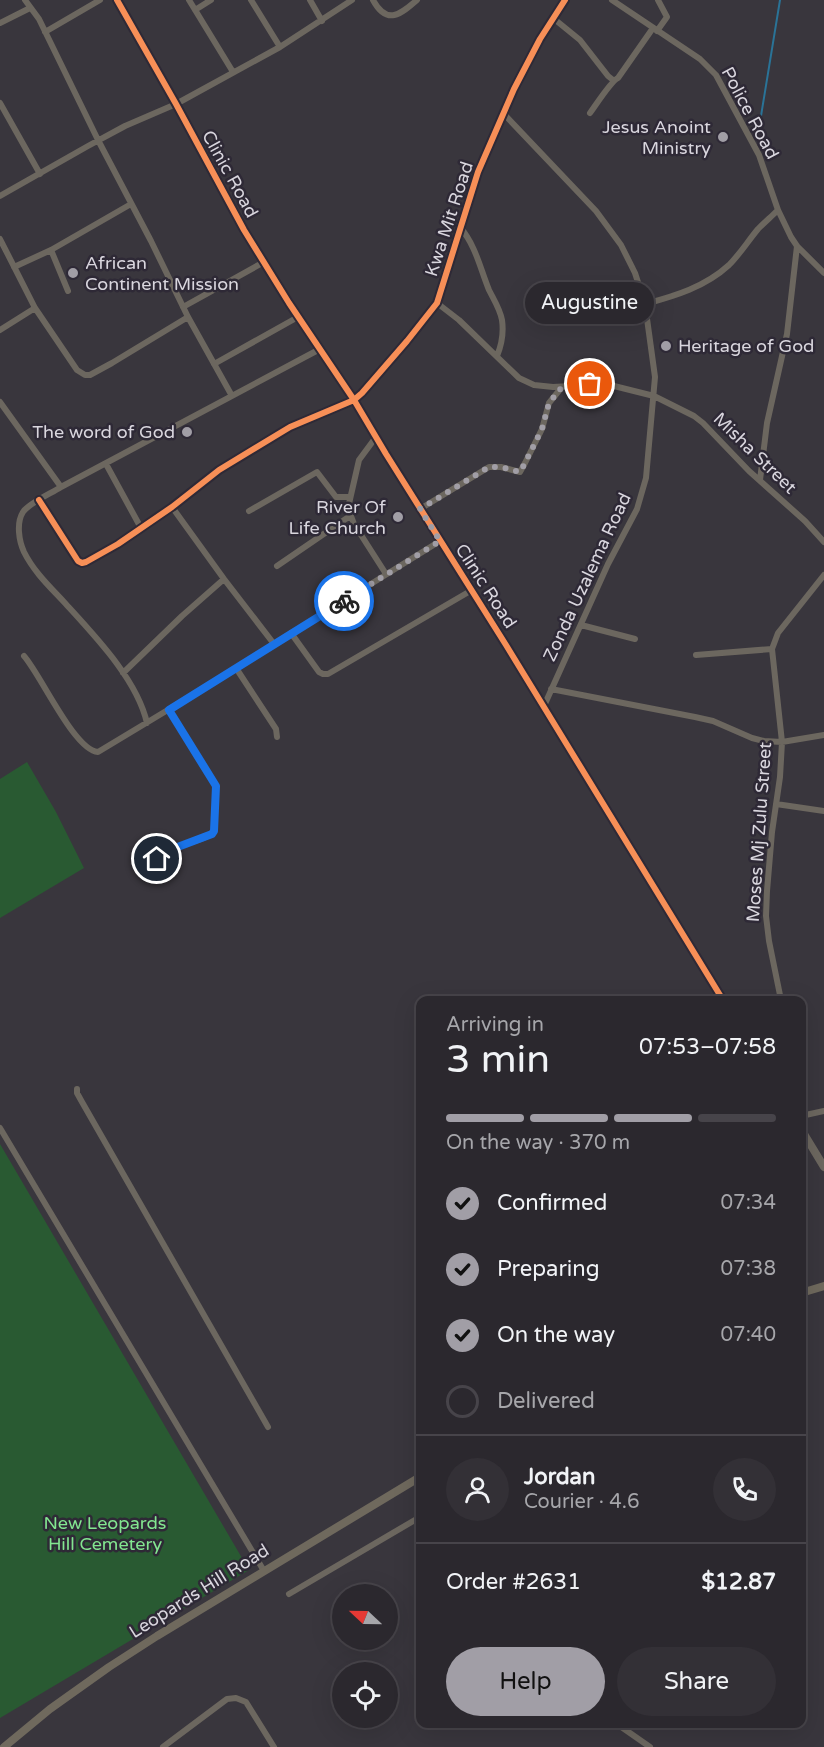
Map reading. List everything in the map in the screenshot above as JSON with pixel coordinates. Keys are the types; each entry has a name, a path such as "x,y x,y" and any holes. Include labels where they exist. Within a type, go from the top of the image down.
{"main road":[{"path":"806,1291 824,1286"},
{"name":"Leopards Hill Road","path":"4,1747 50,1709 109,1667 416,1479"}],"street":[{"path":"25,0 39,19 188,317 232,396"},
{"path":"45,32 100,0"},
{"name":"Clinic Road","path":"117,0 244,230 298,317 354,400 721,996"},
{"path":"189,0 232,72"},
{"path":"195,10 211,0"},
{"path":"251,0 280,47"},
{"path":"310,0 322,21"},
{"path":"0,196 98,140 176,104 280,47 352,0"},
{"path":"373,0 380,10 394,16 402,13 417,0"},
{"name":"Kwa Mit Road","path":"354,400 407,341 437,303 478,172 514,89 565,0"},
{"name":"Police Road","path":"612,0 700,59 722,84 759,155 785,226 797,246 824,273"},
{"path":"590,113 613,80 618,78 655,29 667,17 658,0"},
{"path":"0,23 30,8"},
{"path":"553,18 580,40 613,80"},
{"path":"0,103 40,174"},
{"name":"Zonda Uzalema Road","path":"503,113 596,211 621,244 635,273 645,304 654,366 654,396 643,491 637,509 608,564 544,706"},
{"path":"14,267 51,250 131,204"},
{"path":"645,304 685,292 710,279 737,257 759,229 778,210"},
{"path":"460,227 475,250 502,319 503,342 497,356"},
{"path":"0,240 35,308 77,369 85,375 90,375 105,367 188,317"},
{"path":"760,480 767,423 787,334 797,246"},
{"path":"51,250 68,291"},
{"path":"183,307 264,262"},
{"name":"Misha Street","path":"437,303 459,320 519,378 526,382 534,385 562,387 606,384 654,396 694,416 798,514 824,542"},
{"path":"0,330 35,308"},
{"path":"214,364 298,317"},
{"path":"147,723 142,704 123,673 85,625 40,577 22,549 19,524 23,512 29,506 62,487 320,349"},
{"path":"420,509 489,467 501,467 520,472 542,429 549,403 562,387"},
{"path":"39,500 78,561 82,563 101,554 141,528 219,470 290,427 354,400"},
{"path":"0,402 62,487"},
{"path":"376,437 359,460 348,508 350,516 386,574"},
{"path":"106,464 141,528"},
{"path":"249,511 317,472 336,497 349,497"},
{"path":"172,507 274,644"},
{"path":"277,566 350,516"},
{"path":"24,656 33,665 50,697 76,735 91,751 98,752 440,541"},
{"path":"696,655 772,649 778,633 824,575"},
{"path":"123,673 224,579"},
{"path":"291,633 319,672 328,674 472,590"},
{"path":"581,625 635,639"},
{"name":"Moses Mj Zulu Street","path":"772,649 782,742 766,916 780,996"},
{"path":"236,668 276,729 277,737"},
{"path":"551,689 695,717 764,741 782,742 824,735"},
{"path":"156,864 157,859 162,855 189,841 212,834 214,831 216,786 169,710"},
{"path":"776,804 824,811"},
{"path":"78,1089 82,1102 268,1427"},
{"path":"806,1115 824,1111"},
{"path":"0,1128 264,1571"},
{"path":"806,1137 824,1167"},
{"path":"289,1594 416,1519"},
{"path":"163,1747 227,1699 236,1698 246,1702 274,1747"},
{"path":"623,1728 650,1747"}],"green space":[{"path":"27,762 56,812 84,868 0,918 0,779"},
{"name":"New Leopards Hill Cemetery","path":"0,1144 249,1570 0,1718"}],"waterway":[{"path":"761,116 780,0"}],"cycle path":[{"path":"117,0 244,230 289,303 354,400 721,996"},
{"path":"39,500 78,561 86,562 118,544 172,507 219,470 290,427 354,400 362,393 437,303 478,172 514,89 540,39 565,0"}],"way so far":[{"path":"344,601 440,541 420,509 489,467 495,466 520,472 542,429 551,398 562,387 590,384"}],"place":[{"name":"Jesus Anoint Ministry","path":"723,137"},
{"name":"African Continent Mission","path":"73,273"},
{"name":"Heritage of God","path":"666,346"},
{"name":"Augustine","path":"590,384"},
{"name":"The word of God","path":"187,432"},
{"name":"River Of Life Church","path":"398,517"}],"route":[{"path":"157,859 189,841 212,834 214,831 216,786 169,710 344,601"}]}
